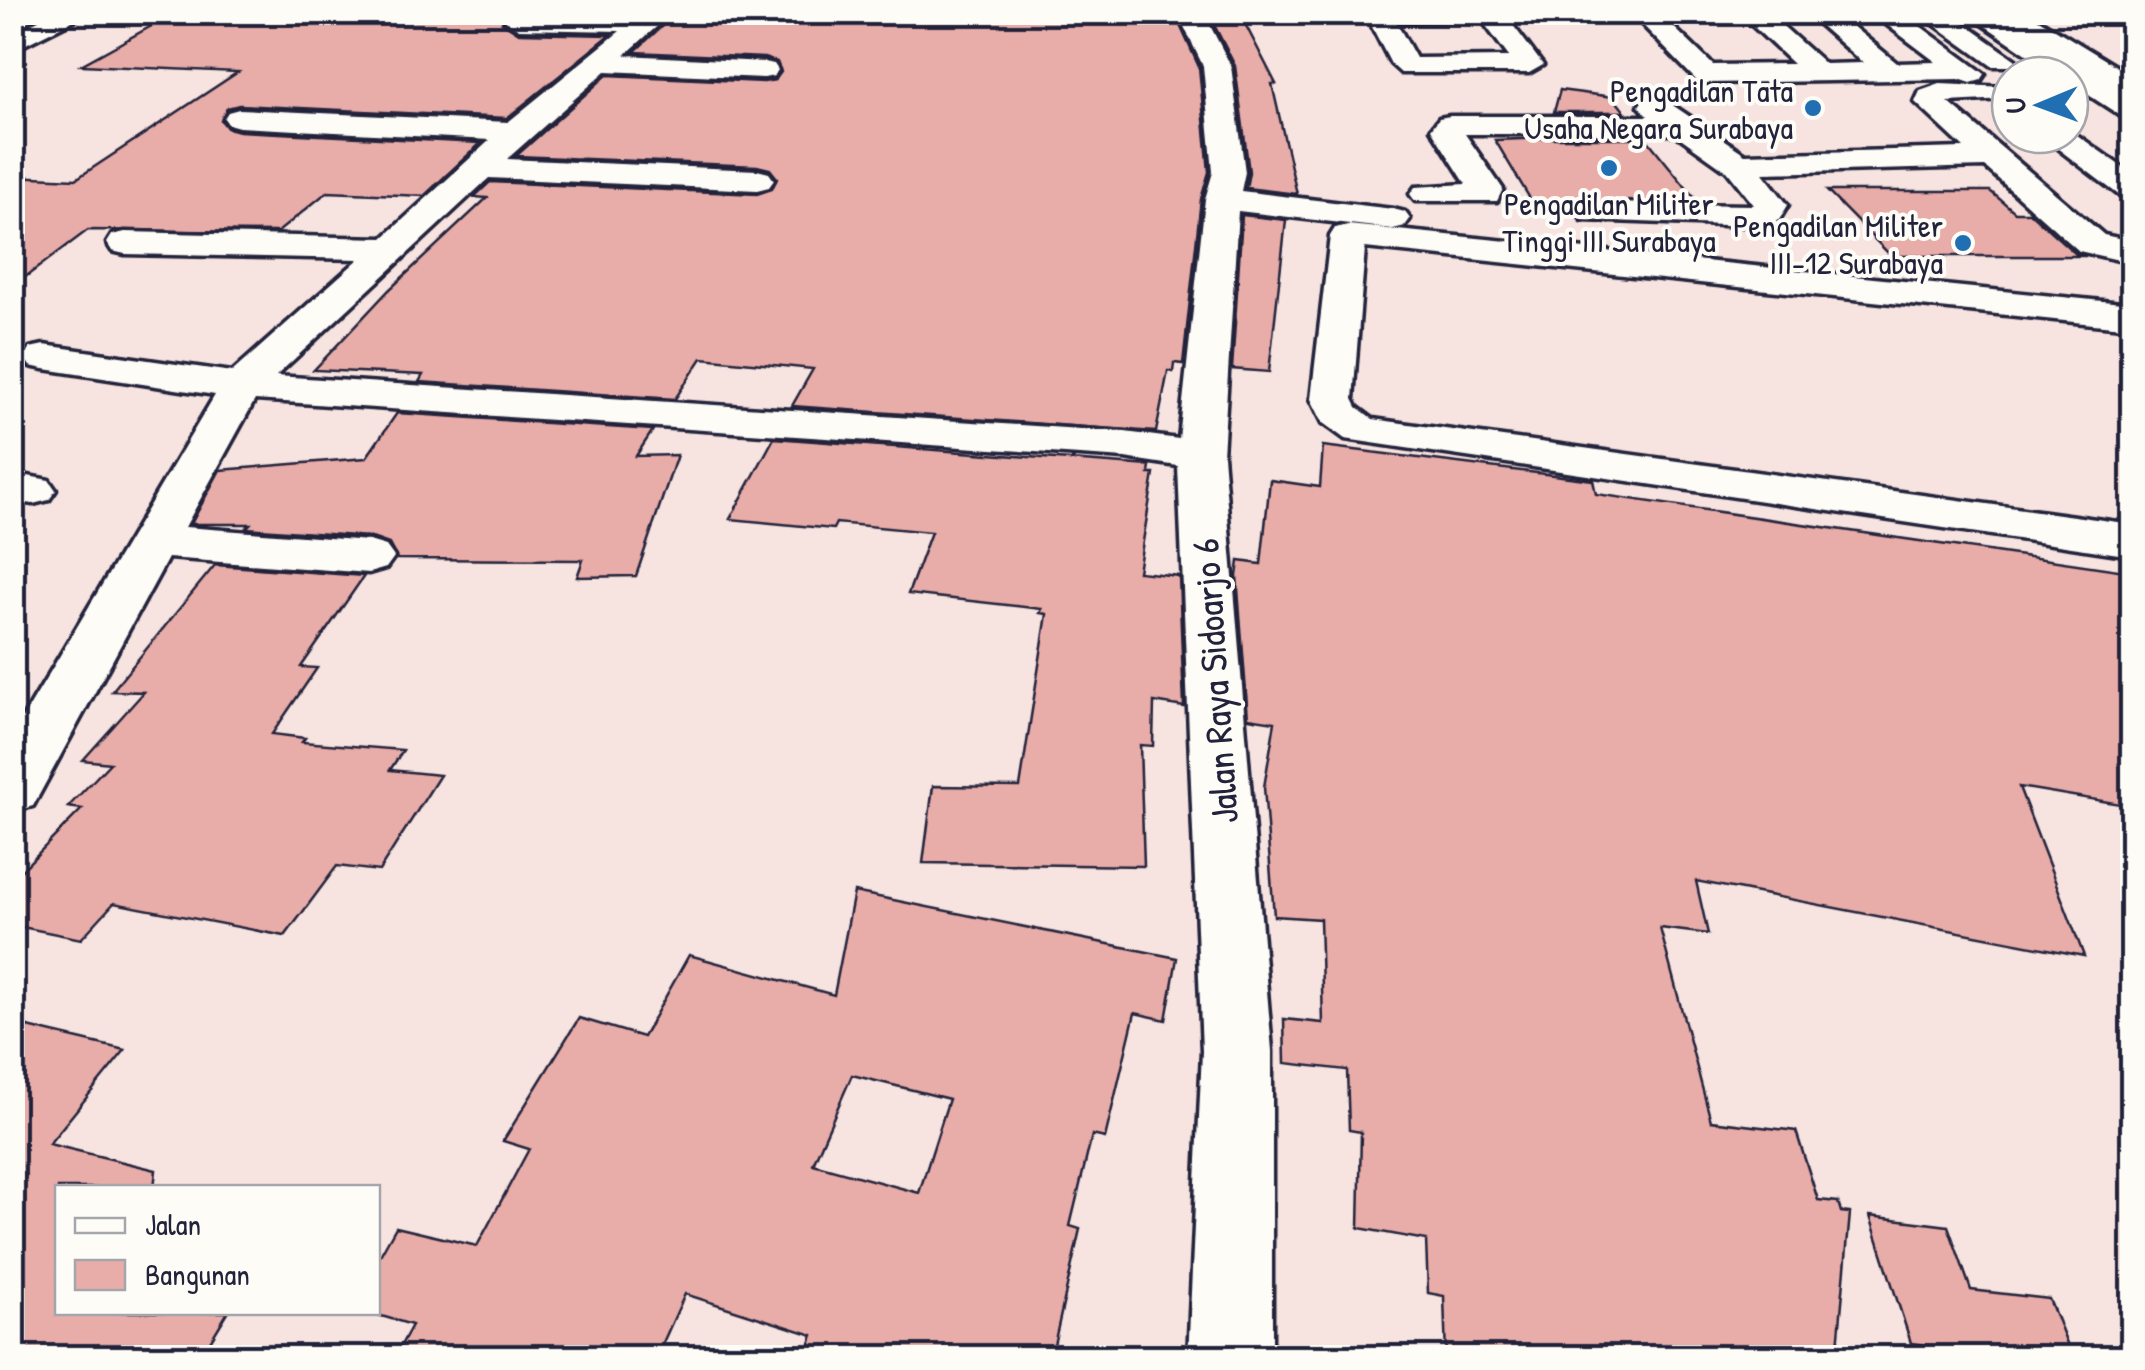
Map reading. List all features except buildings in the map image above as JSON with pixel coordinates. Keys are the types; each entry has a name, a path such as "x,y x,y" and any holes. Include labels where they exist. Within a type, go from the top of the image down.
{"main road":[{"path":"12,43 77,12"},
{"name":"Jalan Raya Sidoarjo 6","path":"1190,12 1217,66 1229,172 1222,199 1200,455 1237,1051 1230,1358"},
{"path":"1476,12 1398,14 1386,16 1382,22 1405,64 1411,67 1530,65 1490,12"},
{"path":"1643,12 1700,72 1964,70"},
{"path":"1751,12 1817,72"},
{"path":"1818,12 1889,70"},
{"path":"1883,12 1990,88"},
{"path":"1930,12 1996,55"},
{"path":"1978,12 2125,122"},
{"path":"2008,12 2132,88"},
{"path":"519,21 653,18"},
{"path":"12,789 157,541 241,386 481,168 515,132 653,18"},
{"path":"600,62 764,70"},
{"path":"1990,96 1940,93 1930,97 1930,102 1990,154"},
{"path":"345,96 547,106"},
{"path":"1594,214 1767,213 1772,206 1738,164 1644,98"},
{"path":"2090,111 2125,122"},
{"path":"239,118 515,132"},
{"path":"1427,194 1485,194 1486,189 1446,129 1450,125 1682,125"},
{"path":"1992,155 2092,243 2132,252"},
{"path":"2084,155 2132,189"},
{"path":"1738,164 1995,158"},
{"path":"481,168 757,180"},
{"path":"1222,199 1546,235 2132,288"},
{"path":"2132,316 1348,236 1332,399 1338,414 1361,430 2132,540"},
{"path":"125,243 390,249"},
{"path":"44,357 241,386 1125,445 1200,455"},
{"path":"157,541 369,557"}],"place":[{"name":"Pengadilan Tata Usaha Negara Surabaya","path":"1813,108"},
{"name":"Pengadilan Militer Tinggi III Surabaya","path":"1609,168"},
{"name":"Pengadilan Militer III-12 Surabaya","path":"1963,243"}]}
